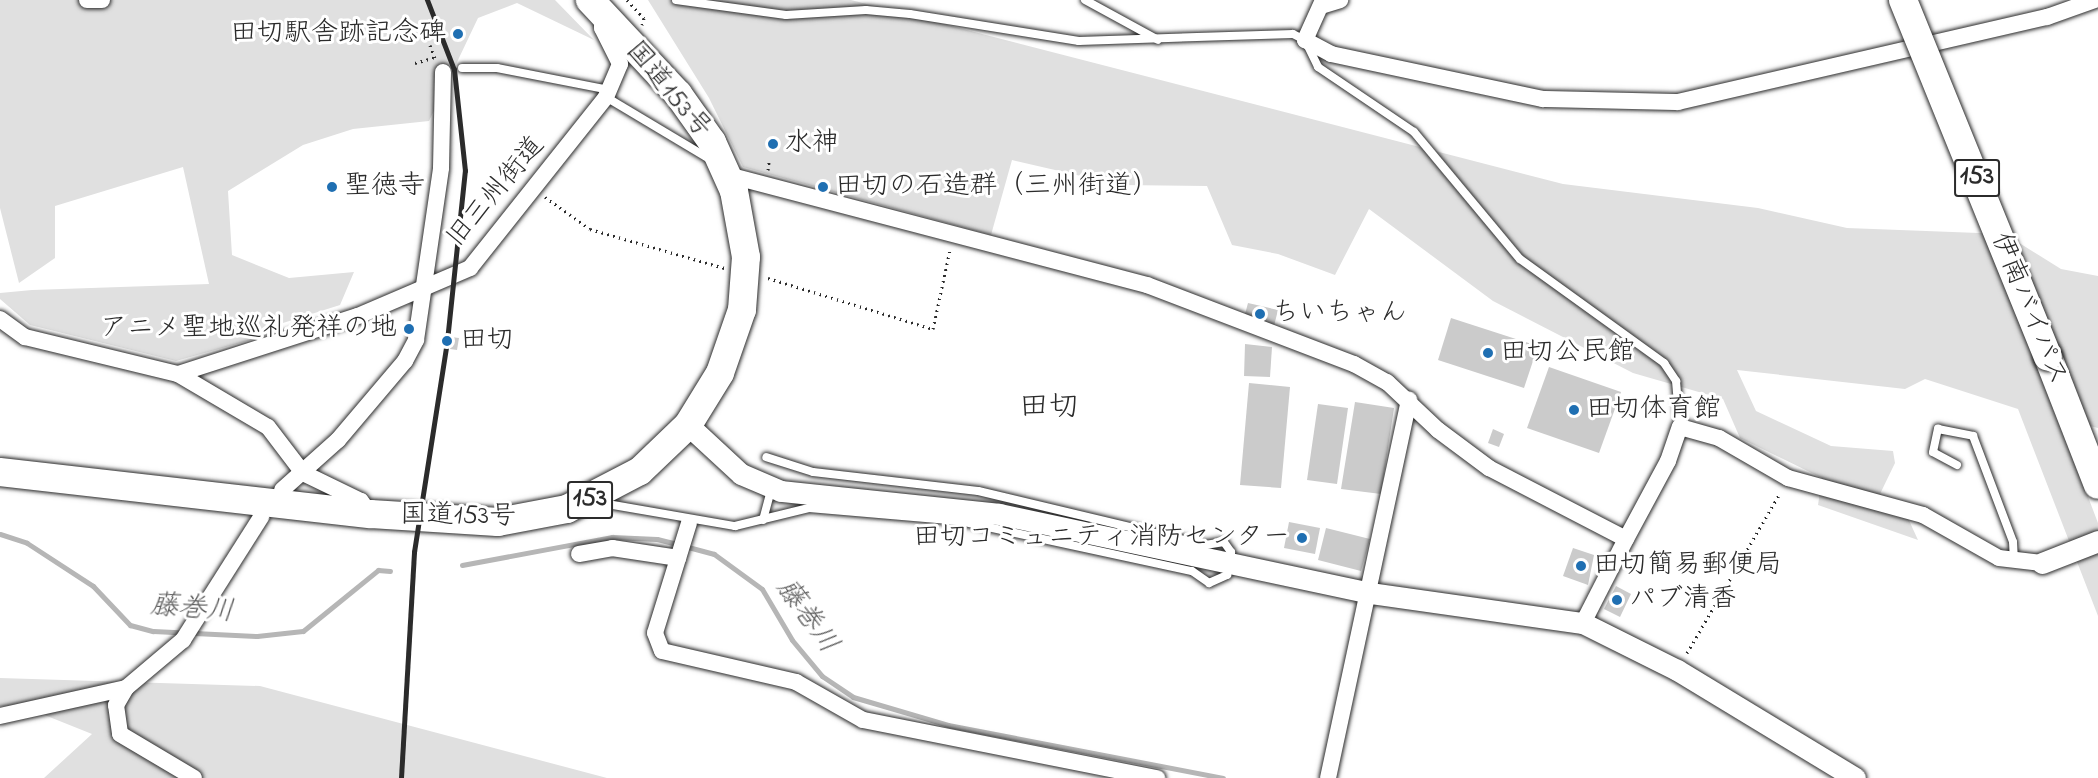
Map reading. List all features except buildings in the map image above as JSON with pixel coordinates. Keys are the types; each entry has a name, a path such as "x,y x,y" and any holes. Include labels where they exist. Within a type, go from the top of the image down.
{"highway":[{"name":"伊南バイパス","path":"1902,0 2098,485"},
{"name":"国道153号","path":"0,472 371,514 498,522 558,511 601,496 640,471 688,425 720,373 742,310 746,257 725,168 678,94 596,7"}],"street":[{"path":"87,0 102,0"},
{"path":"1329,2 1305,40 1330,54 1543,99 1678,102 2047,17 2095,0"},
{"name":"旧三州街道","path":"178,374 358,316 479,262 608,94 620,64 602,28 596,7"},
{"path":"282,490 303,473 405,361 416,339 426,286 441,168 443,72"},
{"path":"725,168 952,236 1147,285 1354,364 1408,400 1438,430 1489,468 1626,538"},
{"path":"0,319 24,337"},
{"path":"0,333 178,374 268,427 303,473 361,501 371,514"},
{"path":"1328,778 1371,593 1408,400"},
{"path":"688,425 741,474 781,490 999,514 1371,593 1583,623 1677,670 1855,778"},
{"path":"1583,623 1668,461 1680,427 1719,438 1788,478 1923,514 2014,563 2042,563 2098,541"},
{"path":"195,778 120,734 116,705 126,688 183,640 261,518"},
{"path":"687,529 655,633 662,651 796,682 863,720 1156,778"},
{"path":"579,554 612,548 679,556"},
{"path":"0,716 126,688"}],"lane":[{"path":"676,0 786,15 866,10 910,14 1079,41 1159,41 1293,34 1305,40 1318,67 1392,112 1414,132 1521,259 1664,363 1676,381 1680,427"},
{"path":"1085,0 1159,41"},
{"path":"462,68 497,68 608,94 709,162 725,168"},
{"path":"1957,465 1933,452 1938,429 1973,436 2013,542 2014,563"},
{"path":"613,505 687,529 735,526 809,508 960,521 1182,569 1209,583 1227,575 1230,564 1232,552 1224,542 1205,545 978,491 776,468 766,457"},
{"path":"763,520 770,497"}],"path":[{"path":"415,63 434,58"},
{"path":"534,189 590,229 729,269"},
{"path":"768,278 933,329 952,236"},
{"path":"1677,670 1788,478"}],"shaded area":[{"path":"0,0 555,0 594,40 517,3 478,18 429,121 353,129 303,145 228,191 232,255 289,278 354,272 340,305 283,323 279,332 176,361 30,325 0,299 0,293 32,290 209,284 183,167 55,206 55,258 19,283 0,208"},
{"path":"648,0 851,0 1563,184 1758,208 1847,228 2005,234 2061,269 2098,276 2098,428 2058,418 2098,523 2098,616 2018,409 1925,379 1905,389 1737,370 1756,411 1831,446 1893,451 1895,463 1880,494 1902,505 1918,540 1818,505 1822,478 1740,438 1723,399 1633,373 1493,301 1369,209 1335,275 1278,254 1232,245 1207,186 1120,185 1012,160 991,235 743,167 709,98"},
{"path":"0,678 260,686 607,778 44,778 92,734 22,706 0,706"}],"waterway":[{"name":"藤巻川","path":"0,534 27,543 93,586 130,625 153,631 257,636 303,631 378,570 390,571"},
{"name":"藤巻川","path":"462,565 612,537 657,539 714,554 762,589 792,640 822,676 853,697 948,725 1223,778"}],"railway":[{"path":"401,778 414,552 447,341 465,171 454,70 427,0"}],"place":[{"name":"田切駅舎跡記念碑","path":"458,34"},
{"name":"水神","path":"773,144"},
{"name":"聖徳寺","path":"332,187"},
{"name":"田切の石造群（三州街道）","path":"823,187"},
{"name":"ちいちゃん","path":"1260,314"},
{"name":"アニメ聖地巡礼発祥の地","path":"409,329"},
{"name":"田切","path":"447,341"},
{"name":"田切公民館","path":"1488,353"},
{"name":"田切体育館","path":"1574,410"},
{"name":"田切コミュニティ消防センター","path":"1302,538"},
{"name":"田切簡易郵便局","path":"1581,566"},
{"name":"パブ清香","path":"1617,600"}],"district":[{"name":"田切","path":"1049,408"}]}
